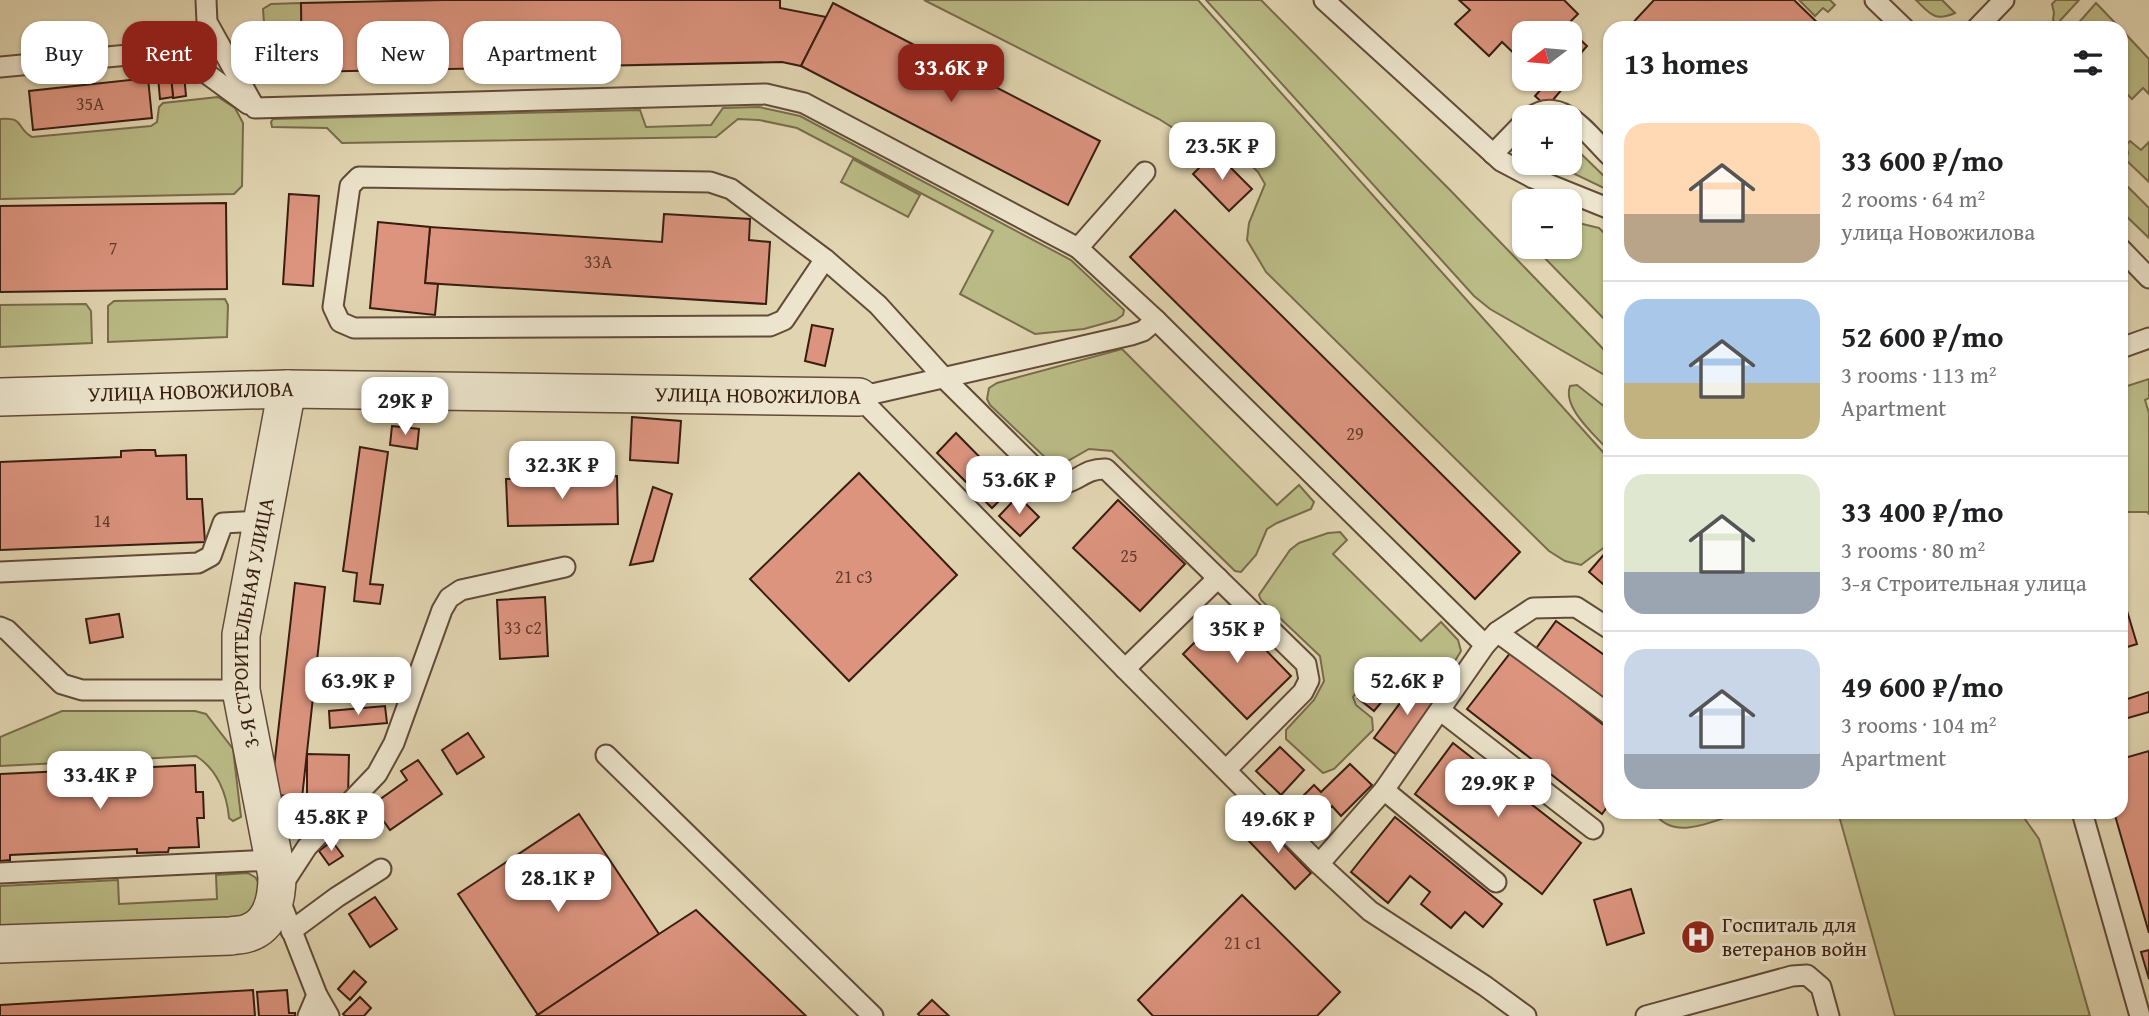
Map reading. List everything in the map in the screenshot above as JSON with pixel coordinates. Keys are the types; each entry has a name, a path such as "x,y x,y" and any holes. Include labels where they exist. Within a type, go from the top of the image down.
{"street":[{"name":"УЛИЦА НОВОЖИЛОВА","path":"0,397 287,389 859,397"},
{"name":"3-Я СТРОИТЕЛЬНАЯ УЛИЦА","path":"275,876 241,690 241,635 287,389"},
{"path":"0,944 231,936 248,933 263,923 273,908 275,876"}],"lane":[{"path":"206,0 207,22 255,108"},
{"path":"1324,0 1501,161 1533,178 1603,206"},
{"path":"1875,0 1897,21"},
{"path":"1984,21 2004,0"},
{"path":"0,67 160,52 184,57 255,108 766,94 804,103 1078,248 1491,638 1603,710"},
{"path":"1582,129 1603,149"},
{"path":"1493,154 1512,134"},
{"path":"1078,248 1145,172"},
{"path":"825,259 784,320 761,327 354,328 340,322 334,307 350,186 359,177 710,182 731,189 825,259 878,304 944,379 1051,484 1066,485 1094,468 1106,469 1306,664 1309,680 1303,692 1226,771"},
{"path":"2128,256 2149,278"},
{"path":"859,397 1131,335 1143,331 1156,320"},
{"path":"2128,346 2149,338"},
{"name":"УЛИЦА НОВОЖИЛОВА","path":"859,397 1125,670 1370,911 1526,1016"},
{"path":"0,572 198,564 211,556 223,523 263,521"},
{"path":"0,873 275,876 307,847 377,774 394,743 442,610 449,598 461,590 565,567"},
{"path":"1125,670 1218,578"},
{"path":"1319,863 1384,790 1491,638 1533,608 1576,607 1603,624"},
{"path":"0,627 7,630 62,684 82,690 241,690"},
{"path":"1441,711 1593,829"},
{"path":"606,755 873,1016"},
{"path":"1384,790 1496,882"},
{"path":"2084,819 2140,1016"},
{"path":"291,931 381,869"},
{"path":"275,876 291,931 317,995 329,1016"},
{"path":"1646,1016 1704,1009 1792,976 1807,975 1821,987 1829,1016"},
{"path":"308,1016 317,995"}],"green space":[{"path":"924,0 1198,0 1603,452 1603,548 1581,565 1565,561 1549,551 1266,272 1247,240 1249,223 1265,184 1258,172 1216,131 1204,142 1192,140 1159,119"},
{"path":"1206,0 1261,0 1450,190 1512,254 1512,259 1517,259 1603,349 1603,374 1490,309 1474,296"},
{"path":"1799,0 1830,0 1835,5 1828,12 1823,8 1815,16"},
{"path":"1916,0 1942,0 1955,13 1938,17"},
{"path":"2056,0 2079,0 2060,21 2053,20 2052,4"},
{"path":"301,3 301,21 264,21 263,9 271,4"},
{"path":"2096,3 2113,21 2080,21"},
{"path":"2128,36 2149,59 2149,94 2143,88 2132,99 2128,95"},
{"path":"218,97 235,108 243,123 242,186 234,194 0,199 0,119 17,121 32,137 151,126 157,122 159,107 163,103"},
{"path":"759,107 800,116 1071,260 1124,310 1123,315 1116,320 1084,329 1035,334 960,294 993,231 797,128 759,120 738,119 716,137 342,143 327,128 272,127 271,122 273,119 640,110 646,127 711,125 723,108"},
{"path":"2130,141 2141,150 2149,142 2149,182 2128,162"},
{"path":"1582,155 1603,175 1603,188 1577,175 1582,175"},
{"path":"853,159 920,195 908,217 841,182"},
{"path":"2128,187 2149,208 2149,238 2128,218"},
{"path":"1582,224 1599,228 1603,232 1603,318 1546,259 1582,259"},
{"path":"225,299 228,305 227,337 108,342 108,306 114,301"},
{"path":"86,304 91,311 92,343 0,347 0,305"},
{"path":"1122,349 1277,505 1299,485 1314,502 1311,509 1267,529 1256,555 1241,572 1235,571 1112,451 1089,449 1066,462 1052,464 990,405 987,399 989,388 997,383"},
{"path":"2149,379 2149,398 2145,400 2149,413 2149,514 2128,512 2128,386"},
{"path":"1577,385 1603,405 1603,444 1575,412 1569,394 1570,386"},
{"path":"1340,532 1347,540 1333,554 1421,641 1441,622 1458,640 1461,651 1449,670 1440,676 1428,677 1419,674 1400,684 1380,668 1374,670 1353,697 1356,705 1372,718 1373,730 1334,769 1323,773 1286,739 1286,730 1314,700 1324,681 1320,656 1261,600 1259,595 1290,550 1299,543 1328,533"},
{"path":"62,711 195,711 206,714 233,749 241,817 233,821 229,818 220,783 210,768 196,756 0,766 0,737"},
{"path":"1660,819 1722,819 1683,828"},
{"path":"1840,819 2025,819 2039,839 2090,1016 1895,1016"},
{"path":"248,873 256,878 261,888 252,911 241,917 0,928 0,886 118,880 119,904 217,899 216,875"}],"building":[{"path":"444,0 780,0 780,8 826,17 801,66 782,62 621,65 621,21 463,21 463,69 449,69 449,21 357,21 357,71 343,71 343,21 301,21 301,3"},
{"path":"1459,0 1564,0 1578,14 1571,21 1512,21 1512,52 1502,42 1489,56 1455,24 1470,10"},
{"path":"1654,0 1794,0 1816,21 1634,21"},
{"path":"833,3 1100,141 1068,205 801,66"},
{"path":"108,82 149,84 152,118 33,130 29,91"},
{"path":"159,84 172,84 173,97 160,99"},
{"path":"172,84 185,84 186,96 173,98"},
{"path":"1539,91 1560,91 1549,105 1545,105 1535,96"},
{"path":"1215,152 1252,189 1229,211 1193,174"},
{"path":"289,194 319,196 313,286 283,284"},
{"path":"226,203 227,289 0,292 0,206"},
{"path":"1175,210 1520,552 1475,599 1130,257"},
{"path":"664,214 750,219 749,240 770,242 766,304 425,283 430,227 662,242"},
{"path":"378,222 430,227 425,283 438,284 435,315 370,308"},
{"path":"812,325 833,329 825,366 805,361"},
{"path":"632,417 681,421 678,463 630,460"},
{"path":"392,426 419,429 417,449 390,445"},
{"path":"956,433 1011,489 992,508 937,453"},
{"path":"360,447 388,452 370,584 383,585 380,604 354,601 357,573 343,571"},
{"path":"155,450 156,456 186,455 187,499 202,499 205,542 0,550 0,462 121,457 121,451"},
{"path":"859,473 957,575 849,681 750,579"},
{"path":"617,476 618,524 508,526 506,479"},
{"path":"653,487 672,494 653,561 630,565"},
{"path":"1018,496 1039,517 1020,536 999,516"},
{"path":"1118,500 1185,564 1140,611 1073,548"},
{"path":"1603,556 1603,584 1589,572"},
{"path":"295,583 325,587 302,798 271,794"},
{"path":"545,597 548,656 500,659 497,600"},
{"path":"1227,610 1291,676 1247,719 1183,654"},
{"path":"119,614 123,637 90,643 86,619"},
{"path":"2128,614 2137,644 2128,647"},
{"path":"1556,621 1603,654 1603,698 1535,650"},
{"path":"1511,652 1603,724 1602,814 1467,709"},
{"path":"1378,673 1394,687 1374,711 1358,698"},
{"path":"1418,679 1440,696 1397,755 1374,738"},
{"path":"386,684 388,699 358,702 357,688"},
{"path":"2149,692 2149,712 2128,718 2128,699"},
{"path":"385,706 387,723 330,728 329,711"},
{"path":"468,733 484,757 457,774 442,750"},
{"path":"1453,743 1581,843 1542,894 1415,794"},
{"path":"1280,747 1304,770 1281,795 1256,771"},
{"path":"2149,751 2149,933 2116,819 2128,819 2128,757"},
{"path":"307,754 349,755 348,796 307,796"},
{"path":"418,760 442,794 390,830 372,805 407,780 401,771"},
{"path":"1350,764 1372,785 1341,816 1332,806 1321,818 1301,798 1314,785 1321,792"},
{"path":"195,765 196,792 203,792 204,818 197,818 199,847 169,848 168,852 137,853 137,849 10,855 10,860 0,861 0,774"},
{"path":"579,814 659,934 538,1015 458,894"},
{"path":"1395,817 1502,904 1483,927 1465,912 1451,928 1421,904 1430,892 1410,876 1388,903 1351,872"},
{"path":"1261,822 1311,873 1295,889 1245,837"},
{"path":"332,841 343,856 329,865 319,851"},
{"path":"1631,889 1644,933 1607,945 1594,900"},
{"path":"1242,895 1340,992 1317,1016 1153,1016 1138,1000"},
{"path":"375,897 397,929 370,947 349,914"},
{"path":"696,910 806,1016 536,1016 659,934"},
{"path":"2149,950 2149,979 2141,952"},
{"path":"354,971 366,982 350,1000 338,989"},
{"path":"253,990 255,1016 0,1016 0,1005"},
{"path":"287,990 289,1013 295,1013 295,1016 259,1016 257,992"},
{"path":"360,997 371,1008 364,1016 345,1016 343,1014"},
{"path":"932,1000 949,1016 920,1016 918,1014"}],"place":[{"name":"Госпиталь для ветеранов войн","path":"1698,937"}]}
